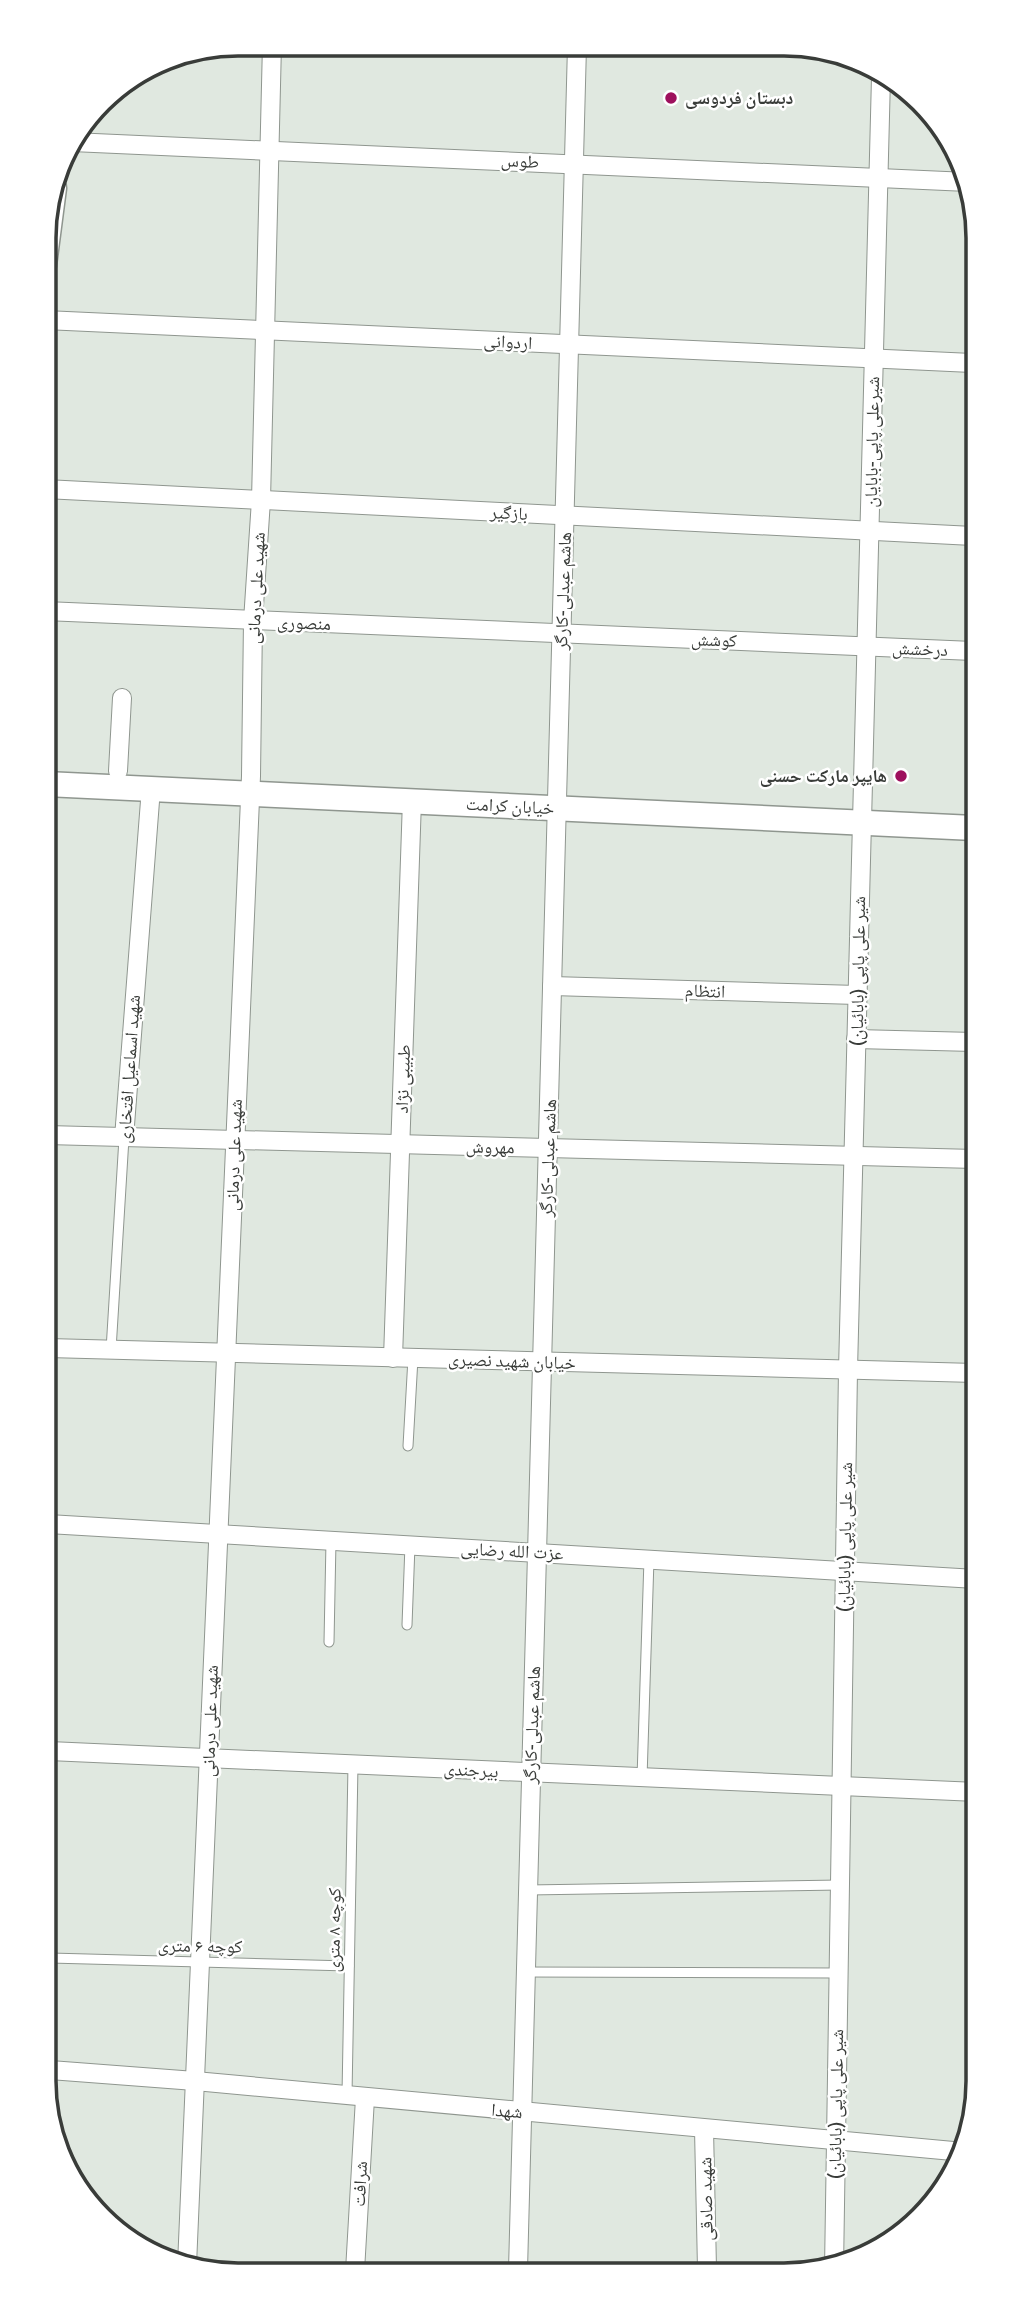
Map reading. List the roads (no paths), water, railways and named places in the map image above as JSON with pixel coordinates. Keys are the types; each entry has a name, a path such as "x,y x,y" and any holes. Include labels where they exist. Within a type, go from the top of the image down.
{"main road":[{"name":"خیابان کرامت","path":"56,768 118,771 412,800 557,801"},
{"name":"خیابان کرامت","path":"56,784 151,788 250,784 862,815 966,827"},
{"name":"خیابان کرامت","path":"862,815 966,812"}],"street":[{"name":"شهید علی درمانی","path":"187,2256 250,784 253,621 261,500 272,56"},
{"name":"هاشم عبدلی-کارگر","path":"518,2263 577,56"},
{"name":"شیرعلی پاپی-بابایان","path":"862,815 881,85"},
{"name":"طوس","path":"83,142 956,180"},
{"name":"اردوانی","path":"56,321 966,363"},
{"name":"بازگیر","path":"56,490 966,536"},
{"name":"منصوری","path":"56,611 562,634"},
{"name":"کوشش","path":"562,634 866,647"},
{"name":"درخشش","path":"866,647 966,651"},
{"path":"118,771 122,698"},
{"name":"شهید اسماعیل افتخاری","path":"124,1138 151,788"},
{"name":"طبیبی نژاد","path":"394,1358 412,800"},
{"name":"شیر علی پاپی (بابائیان)","path":"834,2256 848,1370 862,815"},
{"name":"انتظام","path":"552,986 858,995"},
{"path":"856,1039 966,1042"},
{"name":"مهروش","path":"56,1135 966,1159"},
{"name":"خیابان شهید نصیری","path":"56,1348 966,1373"},
{"name":"عزت الله رضایی","path":"56,1524 966,1578"},
{"name":"بیرجندی","path":"56,1751 966,1791"},
{"name":"شهدا","path":"56,2070 952,2151"},
{"name":"شرافت","path":"355,2263 356,2097"},
{"name":"شهید صادقی","path":"704,2129 707,2263"}],"lane":[{"name":"شهید اسماعیل افتخاری","path":"111,1350 124,1138"},
{"path":"408,1447 413,1358"},
{"path":"330,1642 331,1541"},
{"path":"407,1625 410,1545"},
{"path":"642,1777 649,1559"},
{"name":"کوچه ۸ متری","path":"354,1765 349,1966 356,2097"},
{"path":"528,1890 839,1885"},
{"name":"کوچه ۶ متری","path":"56,1958 349,1966"},
{"path":"526,1972 838,1973"}],"place":[{"name":"دبستان فردوسی","path":"671,98"},
{"name":"هایپر مارکت حسنی","path":"901,776"}]}
